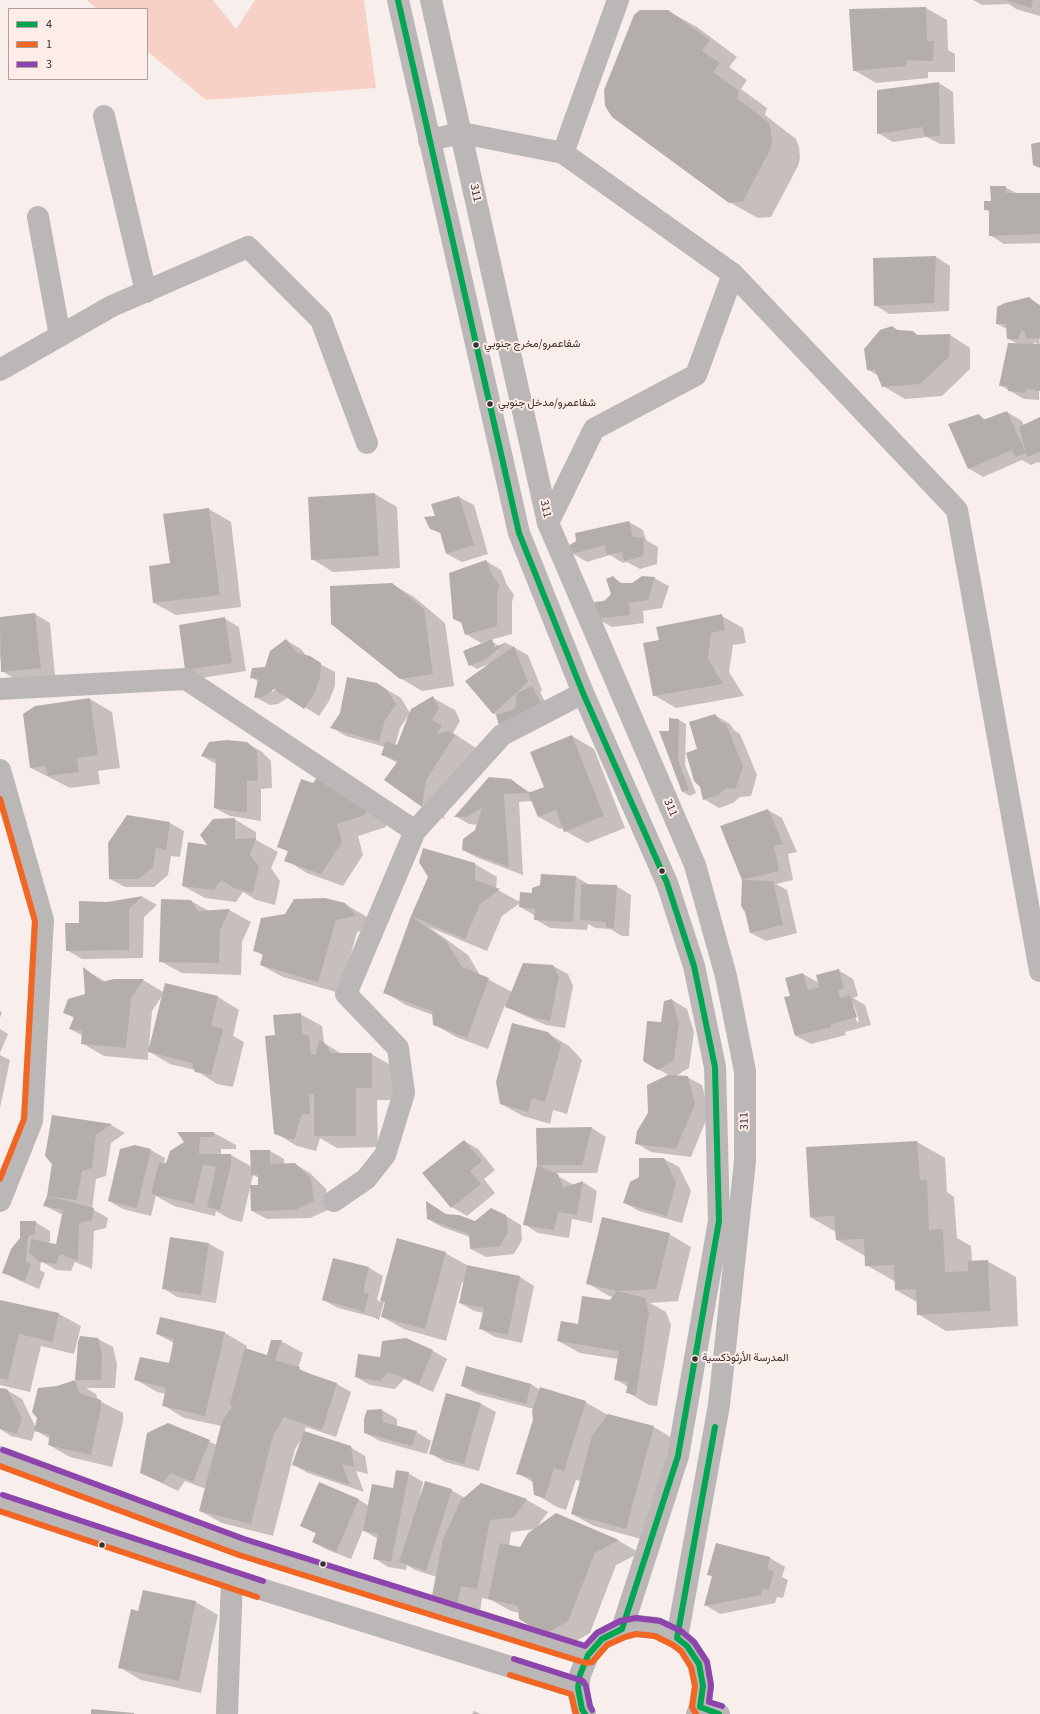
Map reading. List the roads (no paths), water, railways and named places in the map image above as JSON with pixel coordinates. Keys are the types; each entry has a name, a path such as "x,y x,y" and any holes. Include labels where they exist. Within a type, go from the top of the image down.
{"street":[{"path":"398,0 519,533 583,693 667,883 694,966 715,1067 719,1221 678,1456 622,1629"},
{"name":"311","path":"431,0 462,133 548,523 695,865 726,976 745,1071 745,1161 718,1405 677,1638"},
{"path":"563,153 618,0"},
{"path":"104,116 146,292"},
{"path":"429,140 462,133 563,153 733,274 957,510 1040,967"},
{"path":"38,217 60,336"},
{"path":"0,370 112,306 248,247 321,320 367,443"},
{"path":"548,523 594,428 696,375 733,274"},
{"path":"0,689 186,679 415,831"},
{"path":"334,1201 366,1179 385,1155 404,1093 398,1048 346,994 415,831 502,735 583,693"},
{"path":"0,770 43,920 32,1121 0,1201"},
{"path":"0,1457 241,1547 588,1655"},
{"path":"0,1503 232,1580 578,1688"},
{"path":"227,1714 232,1580"},
{"path":"585,1714 582,1709 578,1688 580,1675 588,1655 602,1639 622,1629 636,1626 657,1628 677,1638 687,1646 699,1664 706,1712"}],"place":[{"name":"شفاعمرو/مخرج جنوبي","path":"476,345"},
{"name":"شفاعمرو/مدخل جنوبي","path":"490,404"},
{"name":"المدرسة الأرثوذكسية","path":"695,1359"}]}
